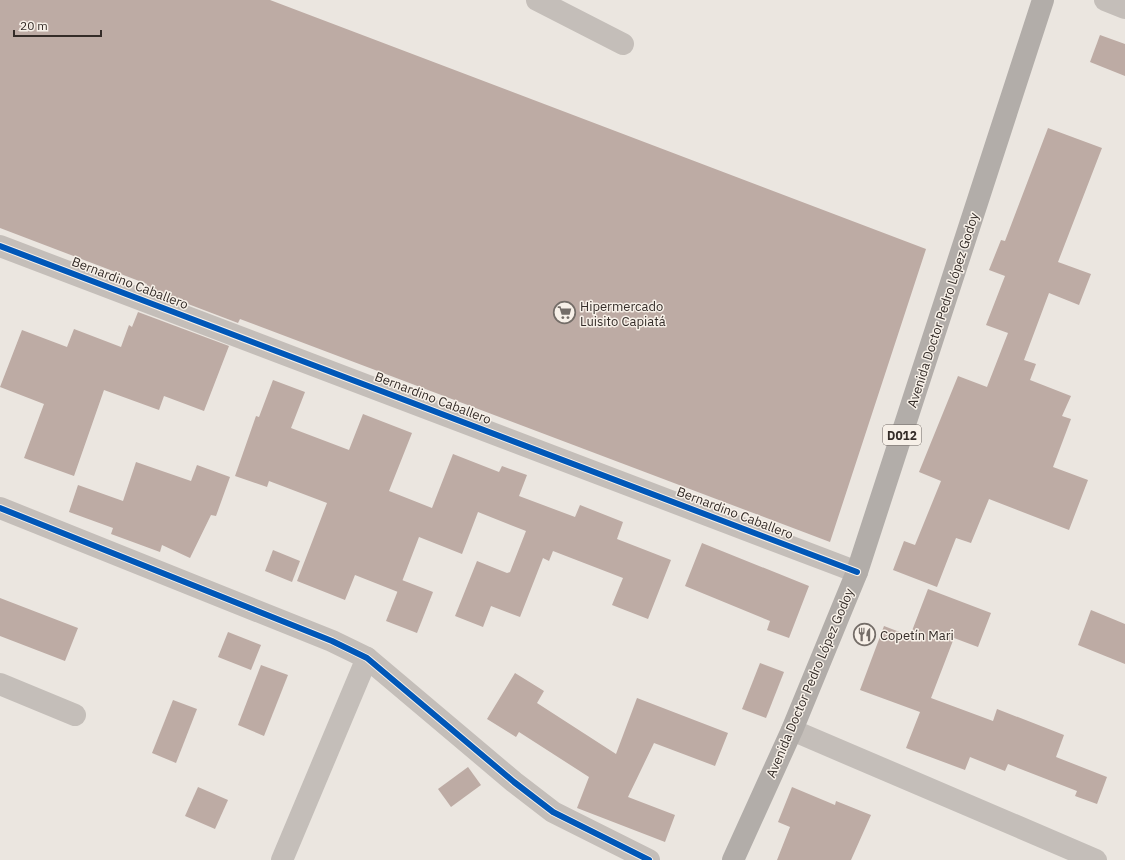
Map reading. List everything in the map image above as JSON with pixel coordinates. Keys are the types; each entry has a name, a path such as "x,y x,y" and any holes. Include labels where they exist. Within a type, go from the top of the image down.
{"main road":[{"name":"Avenida Doctor Pedro López Godoy","path":"733,860 792,730 857,572 1043,0"}],"street":[{"path":"537,0 623,44"},
{"path":"1106,0 1125,8"},
{"name":"Bernardino Caballero","path":"0,246 857,572"},
{"path":"0,508 332,641 367,658 514,782 553,812 649,860"},
{"path":"282,860 367,658"},
{"path":"0,684 75,715"},
{"path":"792,730 1096,860"}],"building":[{"name":"Hipermercado Luisito Capiatá","path":"0,0 270,0 926,249 830,542 240,319 238,323 146,288 147,284 0,228"},
{"path":"1100,35 1125,44 1125,76 1090,62"},
{"path":"1048,128 1102,148 1058,262 1091,274 1079,305 1049,293 1024,360 1036,364 1030,380 1071,396 1062,416 1071,419 1053,467 1088,480 1069,530 989,499 971,543 956,538 937,587 893,570 904,541 915,545 941,481 919,472 958,376 987,387 1008,333 986,325 1005,276 989,270 1001,240 1005,241"},
{"path":"138,312 229,346 204,411 164,396 159,410 104,390 74,476 24,458 44,404 0,387 22,330 67,347 74,329 121,347 129,325 132,327"},
{"path":"273,380 305,392 291,428 349,450 363,414 412,433 389,491 432,508 453,454 499,472 502,466 527,475 519,496 575,517 580,505 623,522 617,539 671,560 648,619 612,605 623,578 553,551 549,561 543,558 520,617 491,606 483,627 455,616 477,561 507,573 510,572 526,531 478,512 462,554 419,537 398,592 355,575 345,600 297,581 327,503 269,481 267,487 235,476 256,416 259,417"},
{"path":"136,462 191,481 197,465 230,477 216,516 211,515 190,558 162,545 160,552 111,534 113,528 69,512 78,485 123,501"},
{"path":"702,543 809,586 789,638 767,630 770,621 685,586"},
{"path":"273,550 300,561 292,582 265,571"},
{"path":"402,580 433,592 417,633 386,621"},
{"path":"928,589 991,613 978,647 954,638 931,698 993,721 997,709 1064,735 1056,757 1107,777 1097,804 1075,796 1077,791 1008,764 1005,771 970,757 965,770 906,748 920,712 860,690 884,626 910,636"},
{"path":"0,598 78,628 65,661 0,636"},
{"path":"1091,610 1125,624 1125,664 1078,645"},
{"path":"228,632 261,645 251,670 218,657"},
{"path":"760,663 784,672 766,718 742,709"},
{"path":"261,665 288,675 264,736 238,725"},
{"path":"515,673 544,691 537,703 616,754 637,698 728,733 715,766 654,743 628,797 675,815 665,842 577,808 589,777 519,732 516,737 487,719"},
{"path":"173,700 197,709 176,763 152,753"},
{"path":"468,767 481,785 451,807 438,789"},
{"path":"198,787 228,800 215,829 185,816"},
{"path":"792,787 835,805 836,801 871,815 851,860 777,860 790,827 778,822"}],"cycle path":[{"path":"0,246 857,572"},
{"path":"0,508 332,641 367,658 514,782 553,812 649,860"}],"place":[{"name":"Hipermercado Luisito Capiatá","path":"564,313"},
{"name":"Copetín Mari","path":"864,635"}]}
